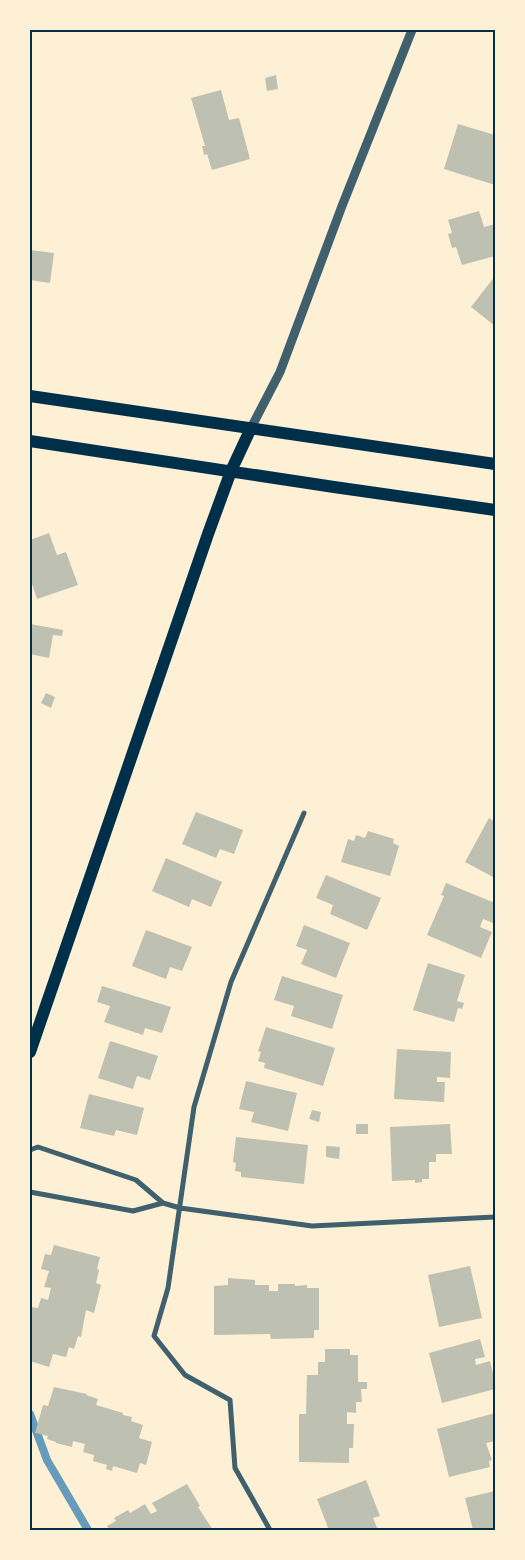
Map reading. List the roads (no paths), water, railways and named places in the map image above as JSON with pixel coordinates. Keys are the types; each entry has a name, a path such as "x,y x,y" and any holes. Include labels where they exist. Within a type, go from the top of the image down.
{"main road":[{"path":"30,396 495,464"},
{"path":"30,1052 231,471 252,428"},
{"path":"30,441 495,510"}],"street":[{"path":"252,428 280,372 342,206 412,30"},
{"path":"270,1530 236,1468 230,1400 184,1375 154,1336 168,1288 194,1107 231,982 304,813"},
{"path":"30,1150 38,1147 136,1180 163,1203 180,1208 312,1226 495,1217"},
{"path":"30,1192 133,1211 163,1203"}],"waterway":[{"path":"30,1414 47,1460 88,1530"}]}
